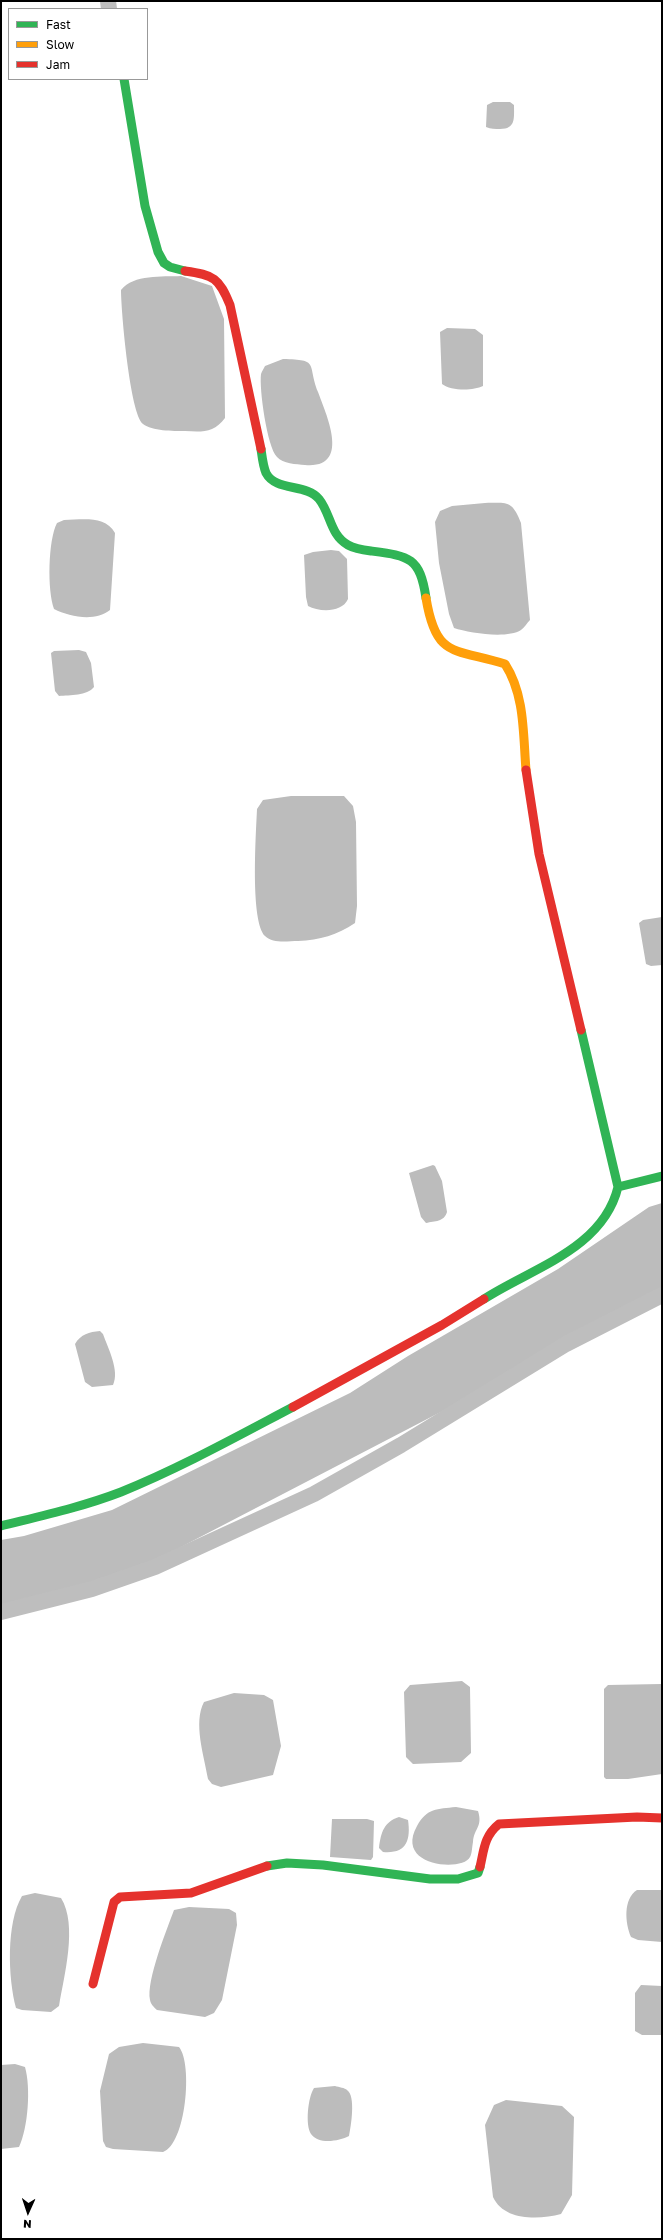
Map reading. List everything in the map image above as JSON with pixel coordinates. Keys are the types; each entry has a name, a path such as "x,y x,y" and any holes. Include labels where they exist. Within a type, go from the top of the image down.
{"street":[{"path":"1,1526 70,1509 120,1492 179,1466 269,1421 573,1248 593,1234 607,1216 616,1202 618,1187 539,854 526,775 520,701 514,678 505,664 446,646 434,634 426,593 421,576 413,561 399,556 369,552 349,546 334,534 327,511 319,498 296,485 274,482 266,473 230,305 221,283 211,276 177,269 164,264 157,254 147,211 124,80"},
{"path":"618,1187 640,1180 662,1176"},
{"path":"1,1612 92,1589 155,1568 314,1494 401,1445 566,1344 662,1295"},
{"path":"93,1984 114,1902 120,1897 191,1893 218,1885 258,1868 288,1863 323,1865 430,1878 458,1879 478,1873 483,1860 485,1836 489,1830 499,1824 637,1817 662,1818"}],"shaded area":[{"path":"493,102 510,102 514,105 513,122 509,127 505,129 491,129 486,127 487,105"},
{"path":"181,276 212,286 224,319 225,418 221,423 212,429 202,431 163,430 152,428 143,424 138,416 134,402 127,361 121,290 133,281 149,277"},
{"path":"447,328 475,329 483,335 483,386 474,389 462,390 451,388 442,384 440,332"},
{"path":"283,359 303,360 310,365 312,369 318,392 330,426 332,438 332,449 328,458 319,464 305,465 290,463 277,457 273,451 267,430 263,404 261,374 265,366"},
{"path":"485,503 508,504 515,510 521,523 530,620 521,630 515,633 498,635 454,628 449,614 439,563 435,522 440,511 452,506"},
{"path":"85,519 99,521 111,527 115,533 110,610 104,614 82,617 60,612 54,609 50,590 50,553 57,523 64,520"},
{"path":"331,550 339,551 347,559 348,599 345,604 336,609 324,610 313,608 308,606 306,597 304,555 313,552"},
{"path":"79,650 86,652 91,663 94,687 83,694 59,696 55,691 51,653 54,651"},
{"path":"291,796 344,796 353,806 356,822 357,906 355,923 342,931 314,939 281,942 268,939 265,936 260,927 257,913 255,856 257,809 263,800"},
{"path":"662,917 662,965 651,966 646,964 639,923 643,920"},
{"path":"433,1165 435,1166 442,1181 447,1212 444,1218 426,1223 421,1217 409,1173"},
{"path":"662,1203 662,1297 129,1574 1,1608 1,1540 24,1536 112,1510 350,1393 408,1356 558,1269 649,1207"},
{"path":"100,1331 103,1334 114,1366 115,1379 113,1385 92,1387 85,1382 75,1344 86,1334"},
{"path":"462,1681 470,1687 471,1753 461,1762 413,1764 406,1757 404,1692 410,1685"},
{"path":"661,1684 662,1774 628,1779 606,1779 604,1777 604,1689 608,1685"},
{"path":"234,1693 264,1695 273,1700 281,1746 273,1775 221,1787 212,1784 208,1779 200,1739 199,1720 204,1702"},
{"path":"456,1807 478,1811 479,1824 474,1837 470,1857 465,1862 444,1865 422,1858 415,1850 412,1840 421,1820 433,1810"},
{"path":"399,1817 408,1820 409,1834 405,1845 397,1851 383,1852 379,1848 382,1832 390,1822"},
{"path":"332,1819 367,1819 374,1821 373,1857 371,1860 330,1857"},
{"path":"637,1890 662,1890 662,1942 638,1940 631,1937 627,1925 626,1912 629,1899"},
{"path":"35,1893 61,1898 66,1909 69,1922 68,1951 59,2006 51,2012 22,2010 16,2008 11,1982 10,1951 13,1921 22,1896"},
{"path":"189,1907 229,1909 236,1913 237,1925 222,2000 214,2013 205,2017 157,2010 152,2005 150,2000 151,1981 154,1968 174,1910"},
{"path":"641,1985 662,1986 662,2035 642,2035 635,2031 635,1993"},
{"path":"143,2043 179,2047 186,2069 185,2103 182,2120 177,2135 171,2146 163,2152 113,2149 106,2147 103,2141 100,2091 109,2054 119,2047"},
{"path":"15,2064 25,2067 27,2076 28,2108 25,2129 19,2147 1,2149 1,2065"},
{"path":"335,2086 346,2089 350,2093 352,2112 349,2136 329,2141 319,2140 311,2134 309,2130 308,2111 310,2098 314,2088"},
{"path":"506,2100 562,2106 574,2117 572,2195 561,2214 533,2218 514,2215 505,2211 498,2205 493,2197 485,2125 494,2105"}],"traffic: fast":[{"path":"124,80 145,206 158,252 164,263 170,267 185,271"},
{"path":"261,449 265,470 271,479 277,483 307,491 319,499 334,530 342,541 356,548 404,557 416,566 420,574 426,598"},
{"path":"581,1030 618,1187"},
{"path":"484,1299 563,1255 582,1242 597,1226 610,1208 618,1187 662,1176"},
{"path":"1,1526 76,1507 121,1492 143,1483 229,1441 293,1407"},
{"path":"267,1866 287,1863 323,1865 430,1879 458,1879 478,1873 480,1867"}],"traffic: slow":[{"path":"426,598 430,618 435,632 442,641 450,648 460,652 505,664 512,676 520,702 522,715 526,770"}],"traffic: jam":[{"path":"185,271 203,274 214,279 219,283 230,305 261,449"},
{"path":"526,770 539,854 581,1030"},
{"path":"293,1407 442,1325 484,1299"},
{"path":"480,1867 487,1838 499,1824 637,1817 662,1818"},
{"path":"93,1984 114,1902 120,1897 191,1893 267,1866"}]}
